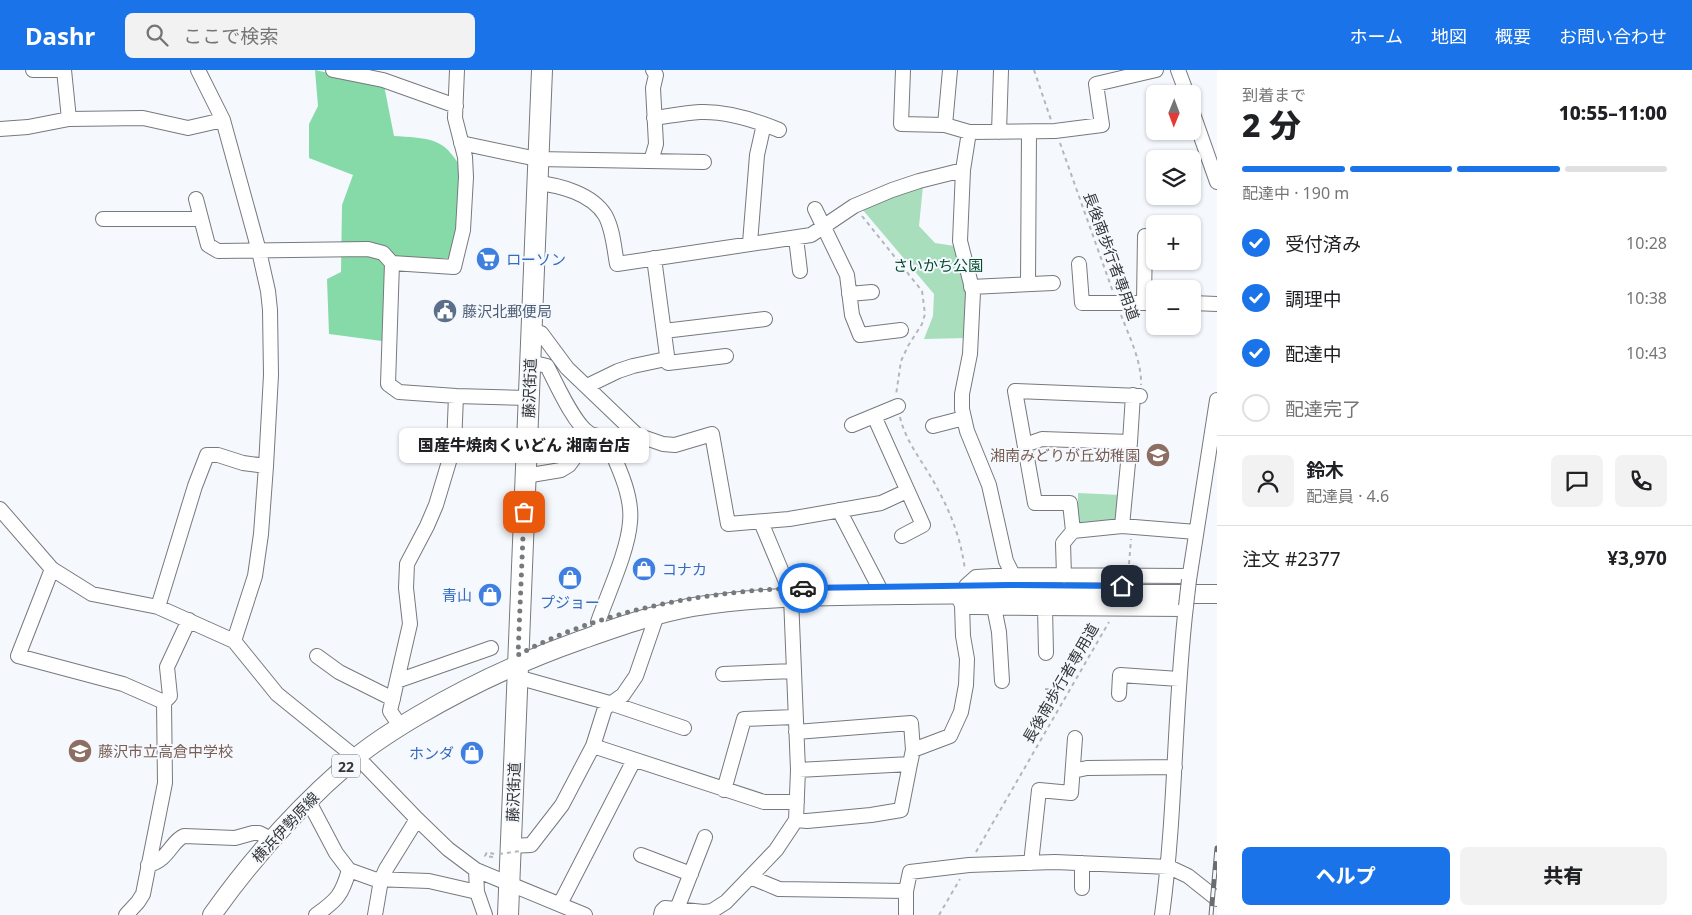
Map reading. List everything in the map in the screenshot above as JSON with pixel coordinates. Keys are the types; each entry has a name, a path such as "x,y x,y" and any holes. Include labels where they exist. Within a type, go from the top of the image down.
{"highway":[{"name":"藤沢街道","path":"508,915 542,70"}],"main road":[{"name":"横浜伊勢原線","path":"518,666 538,644 598,622 646,608 690,599 737,593 965,591 1217,585"},
{"name":"横浜伊勢原線","path":"212,915 271,839 308,800 355,758 400,726 439,703 497,674 556,649 657,615 690,608 790,593 879,587 965,591 1217,594"}],"street":[{"path":"34,70 64,70 69,119"},
{"path":"198,70 222,120 259,251 268,291 270,310 271,375 261,534 255,576 234,641"},
{"path":"333,70 383,75 456,106"},
{"path":"196,198 208,245 218,251 368,249 382,253 392,263 454,267 463,230 466,177 465,157 455,118 457,70"},
{"path":"651,161 656,144 653,88 656,75 653,70"},
{"path":"903,70 901,124 945,125 969,132 1029,132 1102,125 1096,84 1156,70"},
{"path":"945,125 950,70"},
{"path":"999,132 1001,70"},
{"path":"1178,70 1184,85"},
{"path":"654,118 700,112 722,113 779,130"},
{"path":"0,129 28,127 69,119 143,118 188,128 222,120"},
{"path":"750,244 757,155 764,124"},
{"path":"969,132 963,170 960,241 973,292 970,354 962,394 962,409 967,431 989,485 1006,561 1013,575"},
{"path":"1028,283 1029,132"},
{"path":"1201,135 1217,178"},
{"path":"461,143 537,159 704,162"},
{"path":"537,183 553,184 585,197 596,204 606,216 612,232 617,264 811,235 854,206 919,181 963,170"},
{"path":"815,209 847,275 852,315 860,336 901,330"},
{"path":"103,219 202,219"},
{"path":"1144,236 1146,244"},
{"path":"796,238 800,271"},
{"path":"654,258 668,363 726,356"},
{"path":"392,263 388,384 399,392 529,398"},
{"path":"1078,264 1082,303 1146,302"},
{"path":"972,287 1053,282"},
{"path":"849,294 872,292"},
{"path":"1201,303 1217,304"},
{"path":"664,331 765,319"},
{"path":"531,331 541,333 567,368 637,435 663,444 674,445 712,434 728,524 789,519 881,503 907,491"},
{"path":"587,386 618,371 666,359"},
{"path":"530,362 547,366 567,405 584,429 598,436 621,472 628,498 631,520 627,540 598,622"},
{"path":"1064,576 1063,543 1072,532 1070,503 1036,503 1015,391 1136,395 1130,442 1127,526"},
{"path":"400,726 390,711 410,624 406,588 407,564 436,505 454,445 456,396"},
{"path":"1162,915 1168,867 1179,679 1189,578 1217,400"},
{"path":"852,425 898,406"},
{"path":"874,416 923,525 902,536"},
{"path":"933,426 964,418"},
{"path":"525,476 561,470 569,465 598,436 622,422"},
{"path":"1025,445 1042,439 1130,442"},
{"path":"158,607 195,486 207,454 218,455 242,463 266,466"},
{"path":"0,509 52,569 92,594 158,607 234,641 277,694 366,766 458,858 476,870 585,915"},
{"path":"839,510 879,587"},
{"path":"661,915 665,908 704,912 712,911 726,902 776,850 796,820 798,770 790,593 761,522"},
{"path":"1072,532 1127,526 1196,532"},
{"path":"52,569 18,656 123,684 164,702"},
{"path":"965,591 1013,575 1189,578"},
{"path":"965,591 994,607 1186,607"},
{"path":"798,770 911,757 950,736 961,712 966,685 967,659 962,636 965,591"},
{"path":"994,607 999,632 1002,681"},
{"path":"1045,608 1046,652"},
{"path":"510,850 531,845 562,805 593,746 605,708 623,695 636,676 657,615"},
{"path":"126,915 143,894 165,783 164,702 170,696 168,667 189,620"},
{"path":"397,681 491,648"},
{"path":"316,656 339,672 393,699"},
{"path":"518,666 613,704 684,728"},
{"path":"723,674 794,671"},
{"path":"1119,694 1120,675 1179,679"},
{"path":"724,790 744,719 795,717"},
{"path":"796,732 912,723 911,757 901,810 870,815 807,821 796,820"},
{"path":"1030,863 1039,790 1071,793 1075,738"},
{"path":"593,746 764,802 797,802"},
{"path":"560,904 634,760"},
{"path":"1073,771 1087,768 1175,767"},
{"path":"308,800 336,853 350,870 374,879 429,881 477,892"},
{"path":"375,915 381,880 417,819"},
{"path":"148,865 157,863 184,836 235,838 259,833 271,839"},
{"path":"677,909 705,837"},
{"path":"641,855 691,874"},
{"path":"1082,863 1082,888"},
{"path":"906,915 906,892 910,872 969,865 1082,863 1168,867 1188,876 1217,899"},
{"path":"316,915 332,903 344,889 350,870"},
{"path":"476,870 477,892 485,915"},
{"path":"750,877 780,889 906,892"}],"path":[{"name":"長後南歩行者専用道","path":"1034,70 1134,350 1141,377 1136,395"},
{"path":"936,485 952,518 962,546 966,576 965,591"},
{"name":"長後南歩行者専用道","path":"939,915 1117,606 1127,578 1127,526"},
{"path":"1045,689 1069,690"},
{"path":"493,857 484,856 487,852 510,850"}],"green space":[{"path":"315,70 384,85 394,136 423,138 438,143 448,151 462,169 459,230 451,258 399,259 385,265 382,341 329,334 327,279 341,272 342,205 353,175 309,158 309,124 318,106"},
{"name":"さいかち公園","path":"923,186 919,226 935,243 955,246 970,296 967,338 924,339 933,316 934,294 862,209"},
{"path":"1078,493 1120,495 1118,521 1078,524"}],"railway":[{"path":"1211,915 1217,848"}],"way so far":[{"path":"524,512 518,655 538,644 598,622 646,608 690,599 737,593 803,588"}],"place":[{"name":"ローソン","path":"488,259"},
{"name":"藤沢北郵便局","path":"445,311"},
{"name":"湘南みどりが丘幼稚園","path":"1158,455"},
{"name":"国産牛焼肉くいどん 湘南台店","path":"524,512"},
{"name":"コナカ","path":"644,569"},
{"name":"プジョー","path":"570,578"},
{"name":"青山","path":"490,595"},
{"name":"藤沢市立高倉中学校","path":"80,751"},
{"name":"ホンダ","path":"472,753"}],"route":[{"path":"803,588 1011,585 1122,586"}]}
